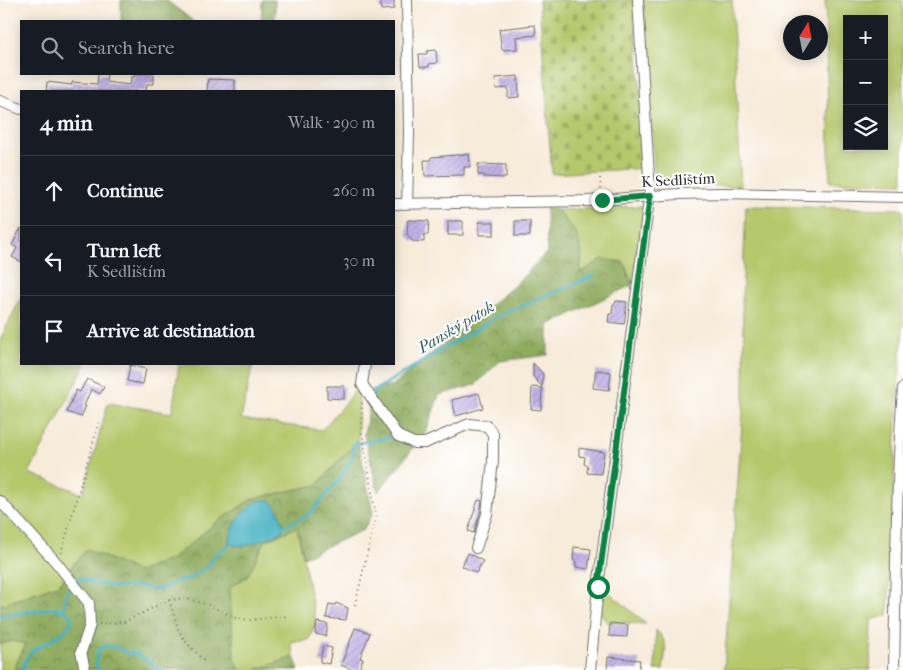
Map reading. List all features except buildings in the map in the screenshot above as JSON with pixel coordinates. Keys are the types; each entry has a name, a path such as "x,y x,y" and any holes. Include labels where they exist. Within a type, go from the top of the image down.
{"street":[{"path":"407,0 409,134 407,204"},
{"path":"590,670 598,587 650,196 638,0"},
{"path":"0,101 20,108"},
{"name":"K Sedlištím","path":"395,204 588,201 729,193 903,197"},
{"path":"365,365 362,384 398,436 414,443 425,443 469,424 488,426 493,434 493,461 487,514 476,548"},
{"path":"894,670 899,444 903,388"},
{"path":"0,501 58,565 89,603 90,626 81,652 85,670"}],"path":[{"path":"355,605 376,516 361,426 362,401"},
{"path":"58,565 100,419"},
{"path":"90,626 124,622 169,600 185,598 236,618 250,620 286,616"},
{"path":"169,600 179,631 185,641 205,662"}],"green space":[{"path":"121,0 166,0 192,20 121,20"},
{"path":"262,0 275,0 275,20 261,20"},
{"path":"539,0 634,0 646,168 552,174"},
{"path":"643,0 732,0 741,186 662,186 655,179"},
{"path":"825,0 903,0 903,183 830,182 827,60 828,15 825,15"},
{"path":"644,206 632,285 624,262 580,273 582,253 557,210"},
{"path":"746,206 903,209 903,331 898,387 888,615 871,620 870,670 724,670 744,397 742,298"},
{"path":"546,208 557,210 576,233 582,253 580,273 602,259 624,262 632,285 548,325 548,355 500,361 475,385 439,395 426,432 378,492 364,434 373,389 392,386 514,286 547,252"},
{"path":"20,300 20,365 85,365 29,473 83,494 108,403 172,413 179,365 253,365 241,419 322,430 359,386 358,440 317,485 252,499 214,524 172,559 138,572 87,549 60,584 0,605 0,340"},
{"path":"358,440 373,513 363,530 304,557 297,527 265,541 247,577 230,587 234,658 240,670 14,670 26,644 13,641 0,644 0,605 60,584 87,549 138,572 172,559 214,524 252,499 317,485"},
{"path":"297,527 316,623 309,640 291,642 294,657 255,670 240,670 234,658 229,587 247,577 265,541"},
{"path":"610,593 646,624 606,622 600,610 602,600"},
{"path":"656,630 663,640 666,649 663,670 655,670"},
{"path":"13,641 26,644 14,670 0,670 0,644"},
{"path":"294,657 299,670 255,670"}],"water":[{"path":"270,500 275,505 282,520 282,532 244,546 229,543 235,523 245,511 256,502"}],"waterway":[{"name":"Panský potok","path":"374,395 375,390 500,315 593,276"},
{"name":"Panský potok","path":"280,528 308,515 342,477 353,456 353,444 393,437 392,435"},
{"name":"Panský potok","path":"76,580 78,578 116,587 140,586 161,589 174,582 187,579 208,567 216,554 234,542"},
{"name":"Panský potok","path":"63,610 66,595 71,586"},
{"path":"0,616 55,608 65,611 72,618 69,626 63,632 31,653 25,660 23,670"},
{"path":"99,670 96,664 98,649 106,646 116,647 125,652 137,654 161,670"}],"route":[{"path":"598,587 650,196 602,200"}]}
